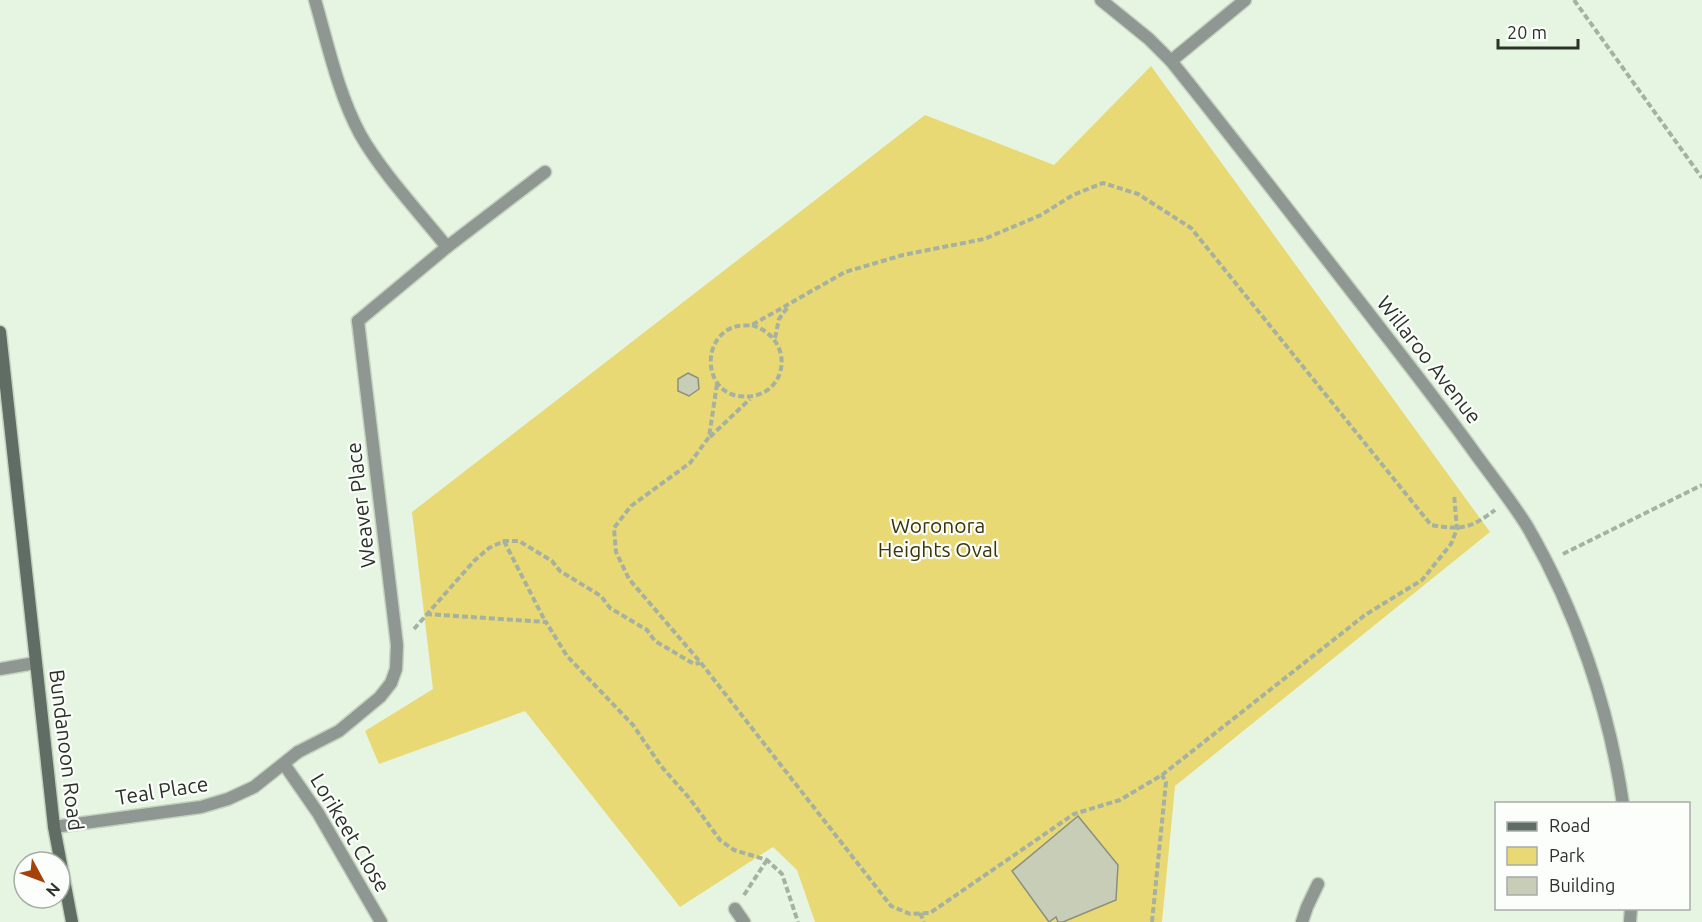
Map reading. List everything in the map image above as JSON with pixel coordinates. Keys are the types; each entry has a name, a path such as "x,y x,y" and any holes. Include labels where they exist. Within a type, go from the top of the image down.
{"street":[{"path":"315,0 340,83 360,134 373,155 447,247"},
{"name":"Willaroo Avenue","path":"1101,0 1149,39 1171,62 1440,404 1509,499 1546,563 1581,643 1599,695 1611,741 1623,802"},
{"path":"1171,62 1245,0"},
{"name":"Weaver Place","path":"298,752 339,731 380,697 392,683 396,669 397,645 358,321 447,247 544,172"},
{"name":"Bundanoon Road","path":"0,332 54,827 72,922"},
{"path":"0,669 35,663"},
{"name":"Teal Place","path":"54,827 201,807 228,799 254,787 298,752"},
{"name":"Lorikeet Close","path":"284,764 318,813 381,922"},
{"path":"1302,922 1318,884"},
{"path":"735,909 744,922"}],"path":[{"path":"1574,0 1702,178"},
{"path":"752,325 845,272 903,255 984,239 1041,215 1073,195 1103,183 1138,194 1191,228 1431,525 1456,529 1481,520 1509,499"},
{"path":"789,305 779,319 775,338 782,357 779,378 766,392 750,398 709,437 690,463 632,506 614,528 616,552 629,579 701,663 891,906 910,914 930,912 952,899 1074,814 1120,800 1162,775 1365,615 1422,580 1451,544 1456,529 1454,494"},
{"path":"750,398 731,395 717,384 711,370 710,358 714,343 729,329 738,326 752,325 763,329 775,338"},
{"path":"709,437 717,384"},
{"path":"1546,563 1702,486"},
{"path":"397,645 408,637 474,561 489,548 504,541 519,541 552,561 560,571 601,596 610,608 647,630 655,641 694,664 701,663"},
{"path":"504,541 546,622 567,656 633,725 720,840 734,850 767,860 782,874 798,922"},
{"path":"426,614 546,622"},
{"path":"1152,922 1166,782 1162,775"},
{"path":"735,909 767,860"},
{"path":"921,913 924,922"}],"green space":[{"name":"Woronora Heights Oval","path":"1151,66 1490,532 1175,786 1162,922 815,922 797,870 773,847 680,907 525,711 379,764 365,731 433,689 412,512 925,115 1054,165"}],"building":[{"path":"688,373 698,378 699,389 689,396 678,391 678,379"},
{"path":"1078,816 1118,865 1116,900 1063,922 1058,922 1056,917 1049,922 1012,871"}]}
